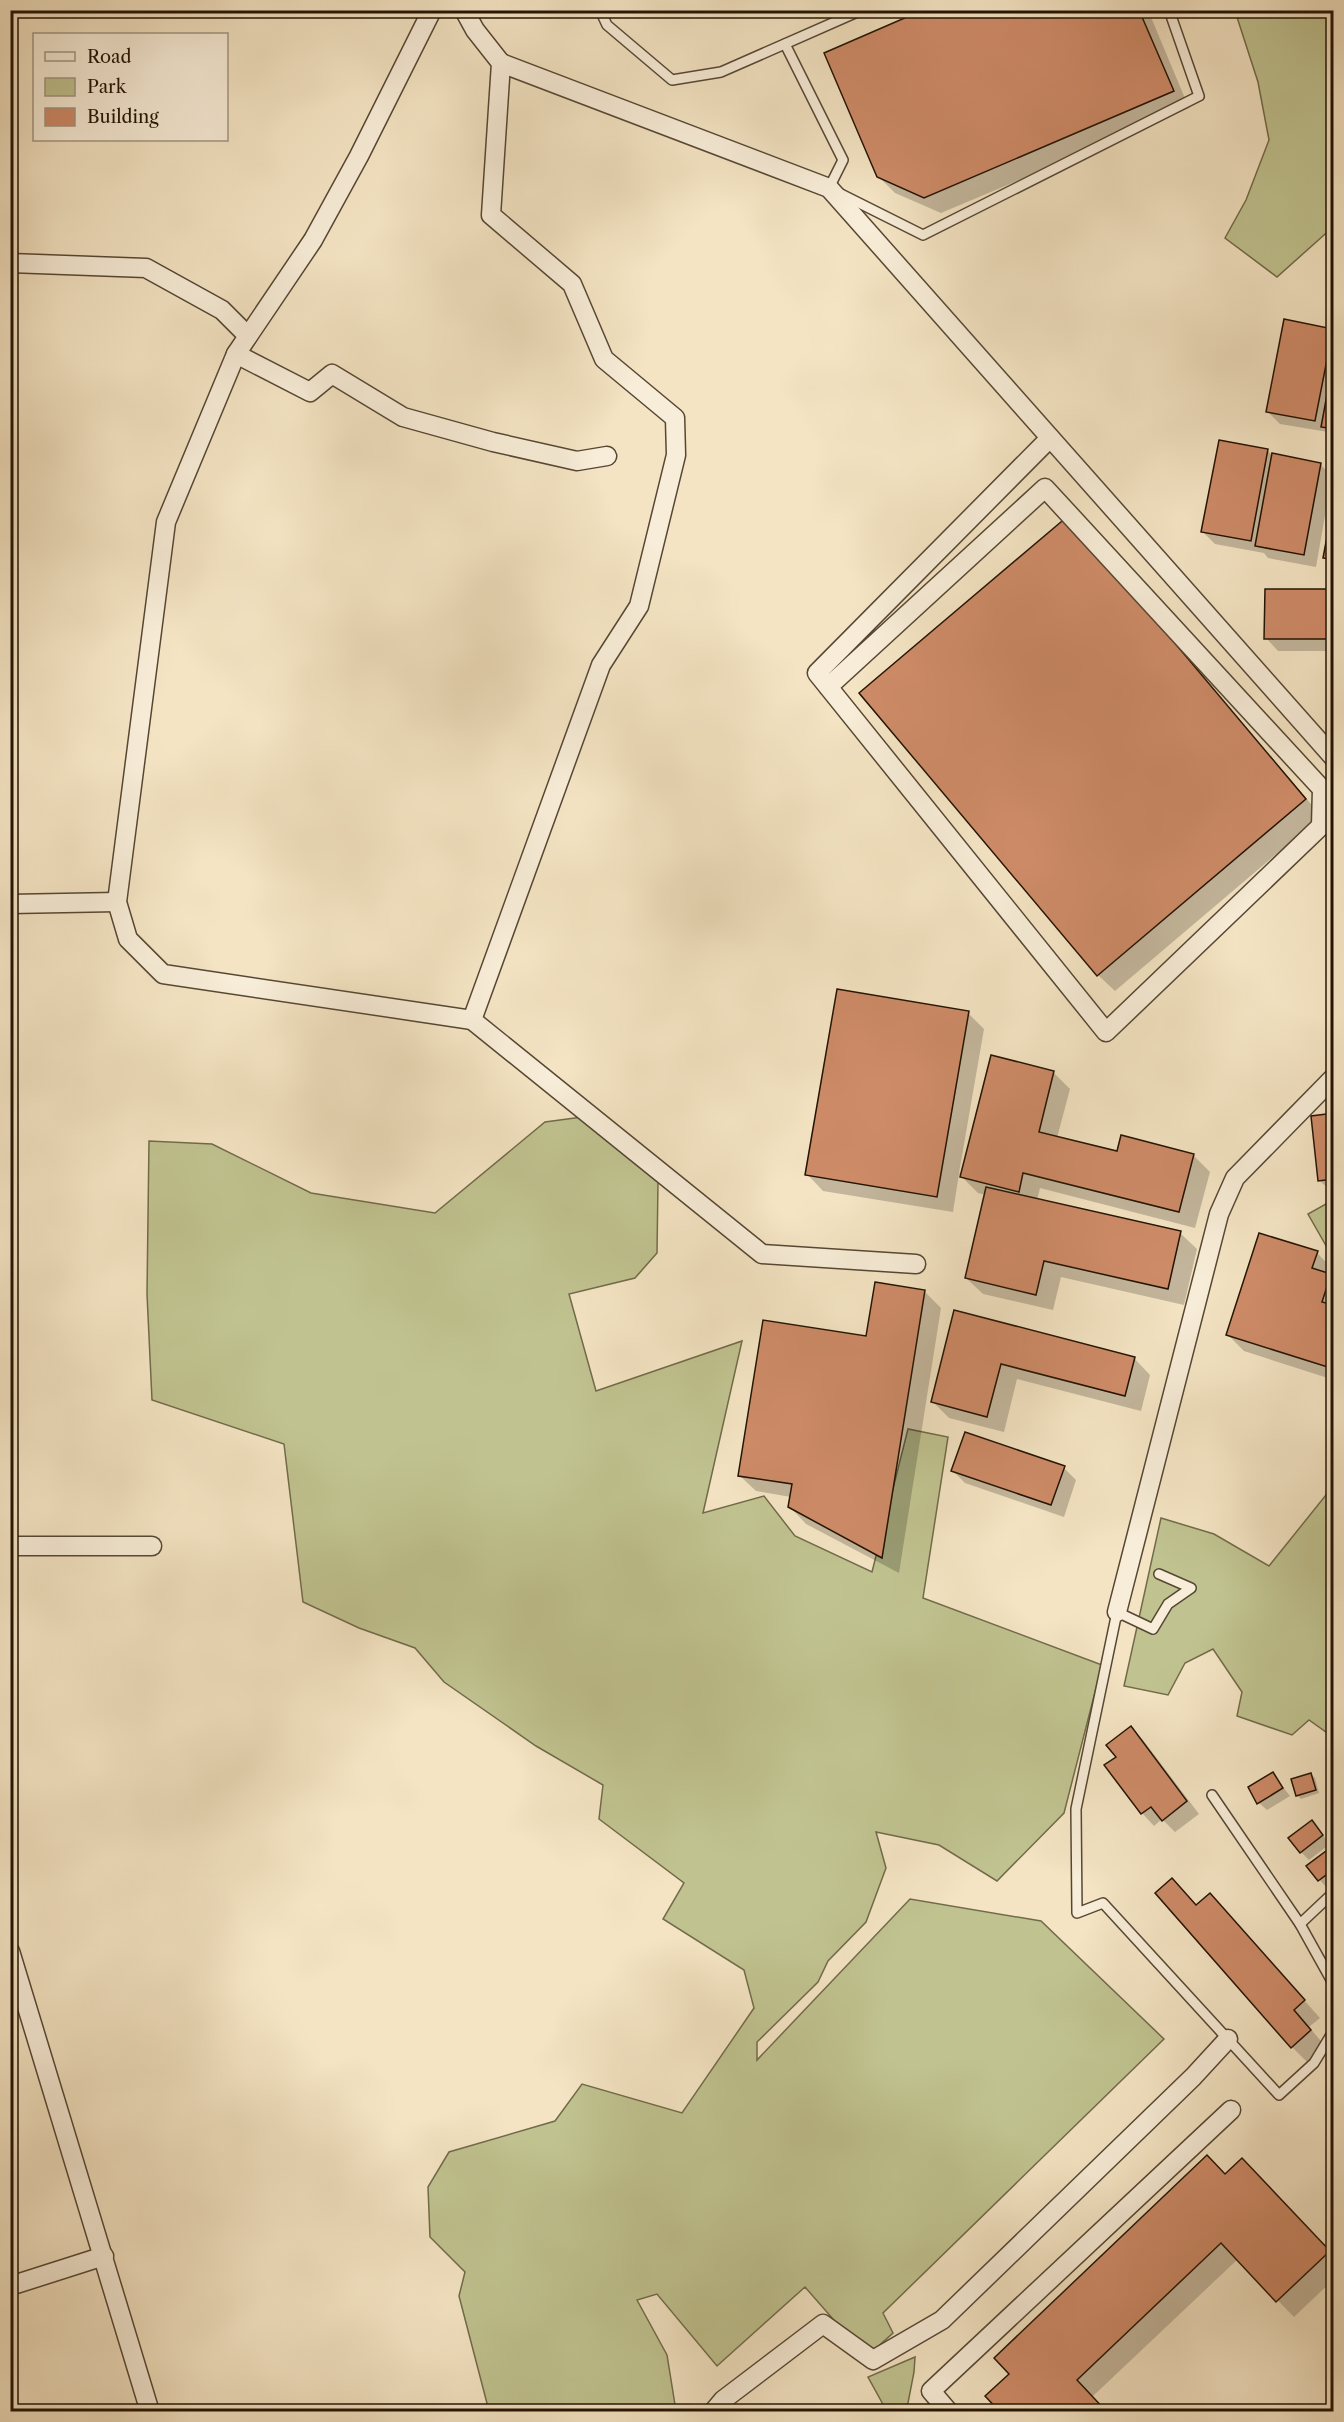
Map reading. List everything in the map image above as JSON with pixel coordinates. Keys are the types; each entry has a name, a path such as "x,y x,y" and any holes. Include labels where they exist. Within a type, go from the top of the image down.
{"street":[{"path":"432,10 359,156 313,240 236,354 166,522 117,902 128,939 163,974 472,1020 762,1254 916,1264"},
{"path":"464,10 475,30 501,63 829,188 1334,758"},
{"path":"472,1020 601,665 639,606 676,455 675,418 604,359 572,284 491,215 501,63"},
{"path":"10,263 146,268 222,310 248,336"},
{"path":"236,354 310,392 332,374 404,417 493,442 577,461 607,456"},
{"path":"828,687 1045,488 1322,789 1321,826 1106,1032 828,687 817,673 1050,438"},
{"path":"10,904 117,902"},
{"path":"1117,1612 1219,1214 1235,1178 1334,1077"},
{"path":"10,1546 152,1546"},
{"path":"10,1951 150,2412"},
{"path":"713,2412 723,2400 823,2324 873,2360 942,2320 1193,2077 1228,2039"},
{"path":"949,2412 931,2391 1231,2110"},
{"path":"10,2286 104,2256"}],"lane":[{"path":"600,10 607,26 672,80 721,72 862,10"},
{"path":"785,44 843,160 829,188 923,235 1199,96 1169,10"},
{"path":"1159,1574 1191,1588 1168,1604 1153,1629 1117,1612 1076,1809 1077,1913 1103,1903 1279,2095 1314,2063 1334,2030"},
{"path":"1212,1795 1300,1924 1334,1985"},
{"path":"1300,1924 1334,1892"}],"green space":[{"path":"1235,11 1333,11 1333,227 1277,277 1225,238 1246,200 1269,140 1258,82"},
{"path":"582,1117 658,1182 657,1253 635,1278 569,1294 596,1391 742,1341 703,1513 764,1496 795,1536 872,1572 908,1429 948,1437 923,1598 1102,1665 1064,1813 997,1881 939,1845 876,1832 886,1868 866,1922 828,1961 818,1982 757,2042 757,2060 910,1899 1041,1921 1164,2039 883,2313 893,2333 874,2350 846,2334 805,2287 717,2366 657,2294 637,2300 667,2355 676,2411 489,2411 459,2296 465,2272 430,2237 428,2187 449,2152 555,2121 582,2084 682,2113 754,2008 744,1970 663,1919 684,1883 599,1819 603,1785 536,1746 444,1682 415,1648 359,1628 303,1602 284,1444 152,1400 147,1294 149,1141 212,1144 311,1193 435,1213 545,1122"},
{"path":"1333,1200 1333,1258 1308,1214"},
{"path":"1333,1448 1333,1737 1309,1720 1292,1735 1237,1716 1242,1692 1213,1649 1185,1663 1168,1695 1124,1686 1161,1518 1214,1534 1269,1566 1326,1495"},
{"path":"915,2357 907,2408 910,2411 882,2411 885,2408 868,2377"}],"building":[{"path":"923,10 1139,10 1174,91 924,198 877,177 824,53"},
{"path":"1284,319 1333,329 1315,421 1266,412"},
{"path":"1334,357 1334,429 1321,427"},
{"path":"1219,440 1268,449 1251,541 1201,532"},
{"path":"1272,453 1321,463 1304,555 1255,546"},
{"path":"1334,500 1334,560 1323,558"},
{"path":"1068,516 1306,799 1097,976 859,693"},
{"path":"1265,589 1334,589 1334,639 1264,639"},
{"path":"837,989 969,1011 937,1197 805,1175"},
{"path":"991,1055 1054,1071 1039,1132 1117,1151 1121,1135 1194,1154 1179,1212 1023,1173 1019,1192 960,1177"},
{"path":"1334,1113 1334,1179 1318,1181 1311,1116"},
{"path":"986,1187 1181,1231 1168,1289 1044,1261 1036,1295 965,1278"},
{"path":"1259,1233 1318,1251 1312,1268 1331,1274 1322,1302 1334,1305 1334,1369 1226,1335"},
{"path":"875,1282 925,1290 882,1558 788,1507 792,1484 738,1476 763,1320 866,1336"},
{"path":"954,1310 1135,1357 1125,1396 1001,1364 987,1417 931,1402"},
{"path":"965,1432 1065,1466 1051,1505 951,1471"},
{"path":"1131,1726 1187,1801 1162,1821 1151,1807 1141,1814 1104,1765 1116,1757 1106,1745"},
{"path":"1273,1772 1283,1788 1257,1804 1248,1787"},
{"path":"1311,1773 1316,1790 1296,1796 1291,1779"},
{"path":"1312,1820 1323,1835 1300,1853 1288,1838"},
{"path":"1330,1848 1334,1853 1334,1869 1318,1881 1306,1866"},
{"path":"1172,1878 1196,1905 1210,1893 1305,2000 1294,2010 1311,2030 1291,2048 1155,1893"},
{"path":"1207,2155 1225,2174 1242,2158 1330,2251 1276,2302 1221,2243 1077,2380 1107,2412 1000,2412 985,2396 1009,2374 994,2358"}]}
